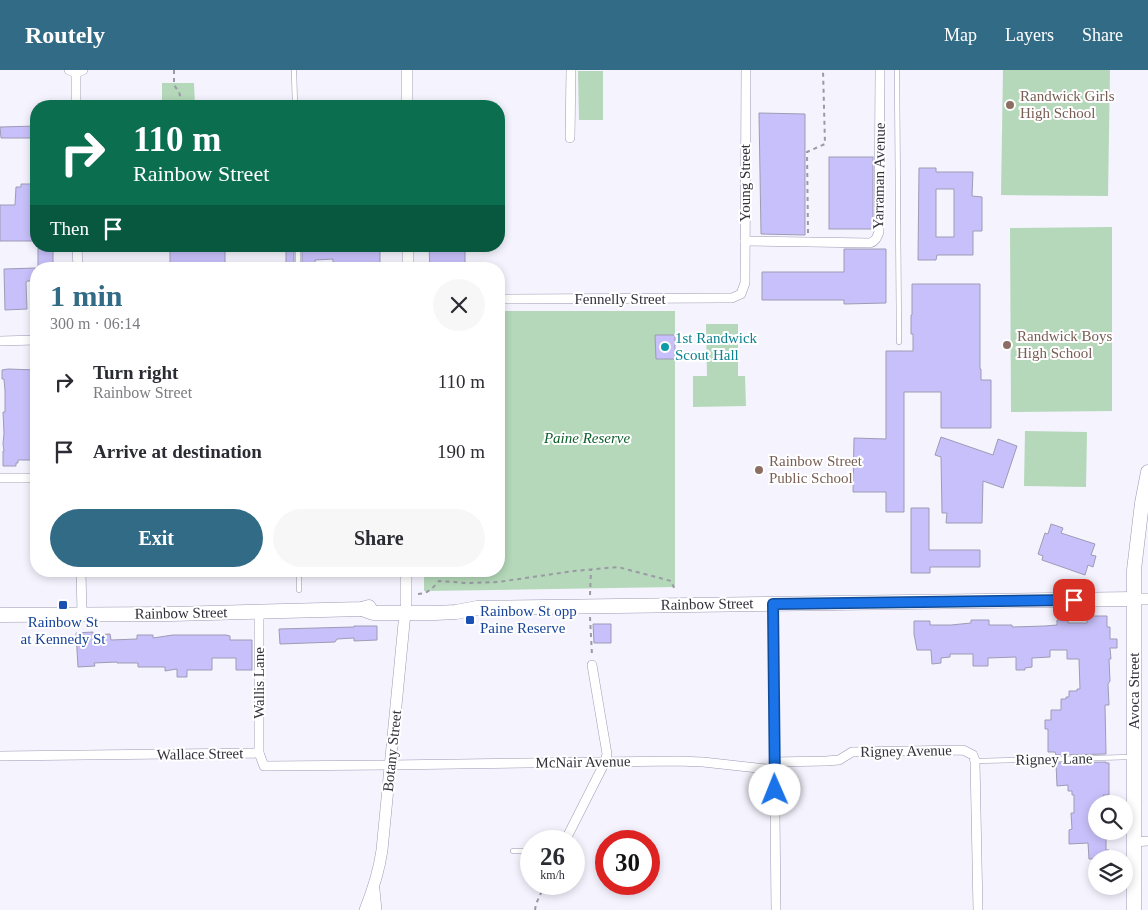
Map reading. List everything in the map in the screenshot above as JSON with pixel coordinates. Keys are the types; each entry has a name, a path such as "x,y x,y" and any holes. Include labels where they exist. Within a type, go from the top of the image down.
{"main road":[{"name":"Avoca Street","path":"1134,910 1133,757 1141,599 1134,570 1142,503 1148,472"},
{"name":"Rainbow Street","path":"0,615 362,610 374,605 456,612 477,608 1141,599"}],"street":[{"path":"407,70 407,100"},
{"path":"570,138 571,70"},
{"name":"Young Street","path":"740,294 745,283 746,70"},
{"name":"Yarraman Avenue","path":"745,241 870,243 877,238 879,232 880,70"},
{"path":"76,71 76,100"},
{"name":"Fennelly Street","path":"505,300 732,298 740,294"},
{"path":"0,341 30,340"},
{"path":"0,478 30,478"},
{"path":"81,577 82,614"},
{"name":"Botany Street","path":"365,910 374,888 382,850 406,609 406,577"},
{"path":"773,604 776,910"},
{"name":"Wallis Lane","path":"259,753 260,612"},
{"path":"571,830 606,762 608,754 592,665"},
{"name":"Rigney Avenue","path":"774,766 839,760 852,752 963,750 973,755 975,760"},
{"name":"Wallace Street","path":"0,756 259,753 264,766 390,765"},
{"path":"975,760 978,910"},
{"name":"McNair Avenue","path":"390,765 677,761 774,766"},
{"path":"1134,842 1148,841"},
{"name":"Botany Street","path":"374,888 376,910"}],"lane":[{"path":"294,70 295,100"},
{"path":"897,70 899,342"},
{"path":"299,577 299,590"},
{"name":"Rigney Lane","path":"975,760 1133,757"},
{"path":"513,851 520,851"}],"path":[{"path":"174,70 174,85 181,100"},
{"path":"808,242 807,152 825,144 823,70"},
{"path":"418,594 424,594 439,582 498,582 618,567 671,581 675,590"},
{"path":"592,570 590,606 592,665"},
{"path":"535,910 540,895"}],"green space":[{"path":"1003,70 1110,70 1108,196 1001,195"},
{"path":"578,71 603,71 603,120 579,120"},
{"path":"162,83 194,83 195,100 162,100"},
{"path":"1112,227 1112,411 1011,412 1010,228"},
{"name":"Paine Reserve","path":"505,311 675,311 675,587 424,591 424,577 505,577"},
{"path":"706,324 738,324 738,376 745,376 746,406 693,407 693,376 707,376"},
{"path":"1025,431 1087,432 1086,487 1024,486"}],"building":[{"path":"759,113 805,114 805,235 761,234"},
{"path":"30,126 30,138 1,138 0,127"},
{"path":"829,157 873,157 873,229 829,229"},
{"path":"919,168 936,168 936,172 973,172 972,196 982,197 982,231 973,231 973,255 937,255 936,260 918,260","holes":["936,189 954,189 954,237 936,237"]},
{"path":"21,184 30,184 30,241 0,241 0,205 15,205 16,187 21,187"},
{"path":"844,249 886,249 886,303 844,304 844,300 762,300 762,272 844,272"},
{"path":"38,252 53,252 53,262 38,262"},
{"path":"170,252 225,252 225,262 170,262"},
{"path":"286,252 294,252 294,262 286,262"},
{"path":"302,252 380,252 380,262 333,262 333,259 302,262"},
{"path":"429,252 465,252 465,262 430,262"},
{"path":"30,268 30,281 26,283 27,309 5,310 4,269"},
{"path":"912,284 980,284 980,369 981,380 991,380 991,428 941,428 941,392 904,392 904,512 886,512 886,492 853,492 854,438 886,439 886,351 913,351 913,334 911,334"},
{"name":"1st Randwick Scout Hall","path":"655,335 675,335 675,359 656,359"},
{"path":"2,370 30,370 30,460 18,460 16,466 3,466 5,391"},
{"path":"941,437 993,455 998,439 1017,446 1003,488 983,481 982,523 946,523 947,513 942,513 941,457 935,455"},
{"path":"911,508 929,508 929,550 980,550 980,567 930,567 930,573 911,573"},
{"path":"1051,524 1063,528 1061,533 1095,544 1091,555 1096,556 1093,567 1088,565 1085,575 1042,560 1043,556 1038,554 1045,533 1048,534"},
{"path":"1087,616 1107,616 1107,627 1110,627 1110,639 1117,639 1117,648 1110,648 1109,705 1105,705 1106,754 1056,755 1055,752 1048,752 1048,729 1045,729 1045,720 1051,720 1051,710 1061,710 1061,699 1069,697 1069,691 1080,689 1079,659 1067,659 1067,650 1050,650 1050,657 1032,658 1032,667 1025,668 1025,670 1016,670 1016,657 988,658 988,666 973,666 973,654 950,654 950,657 941,658 941,663 932,664 931,650 917,650 914,634 914,621 930,621 930,625 951,625 971,623 971,620 989,620 989,625 1012,625 1012,627 1057,625 1057,620 1068,620 1068,623 1087,623"},
{"path":"593,624 611,624 611,643 594,643"},
{"path":"377,626 377,640 354,641 354,638 337,639 335,642 280,644 279,629"},
{"path":"93,632 93,635 110,634 111,640 137,639 137,635 153,635 153,638 173,635 226,635 230,636 230,640 252,640 252,670 236,670 236,658 212,658 212,670 187,670 187,677 177,677 177,669 165,671 165,667 138,667 138,663 94,663 95,666 78,667 76,633"},
{"path":"1056,763 1109,763 1109,795 1088,795 1088,840 1106,840 1106,850 1088,850 1088,843 1069,844 1069,830 1072,829 1071,813 1074,813 1074,795 1072,795 1072,791 1068,791 1068,785 1057,786"}],"place":[{"name":"Randwick Girls High School","path":"1010,105"},
{"name":"Randwick Boys High School","path":"1007,345"},
{"name":"1st Randwick Scout Hall","path":"665,347"},
{"name":"Rainbow Street Public School","path":"759,470"},
{"name":"Rainbow St at Kennedy St","path":"63,605"},
{"name":"Rainbow St opp Paine Reserve","path":"470,620"}],"route":[{"path":"775,790 773,604 1074,600"}]}
